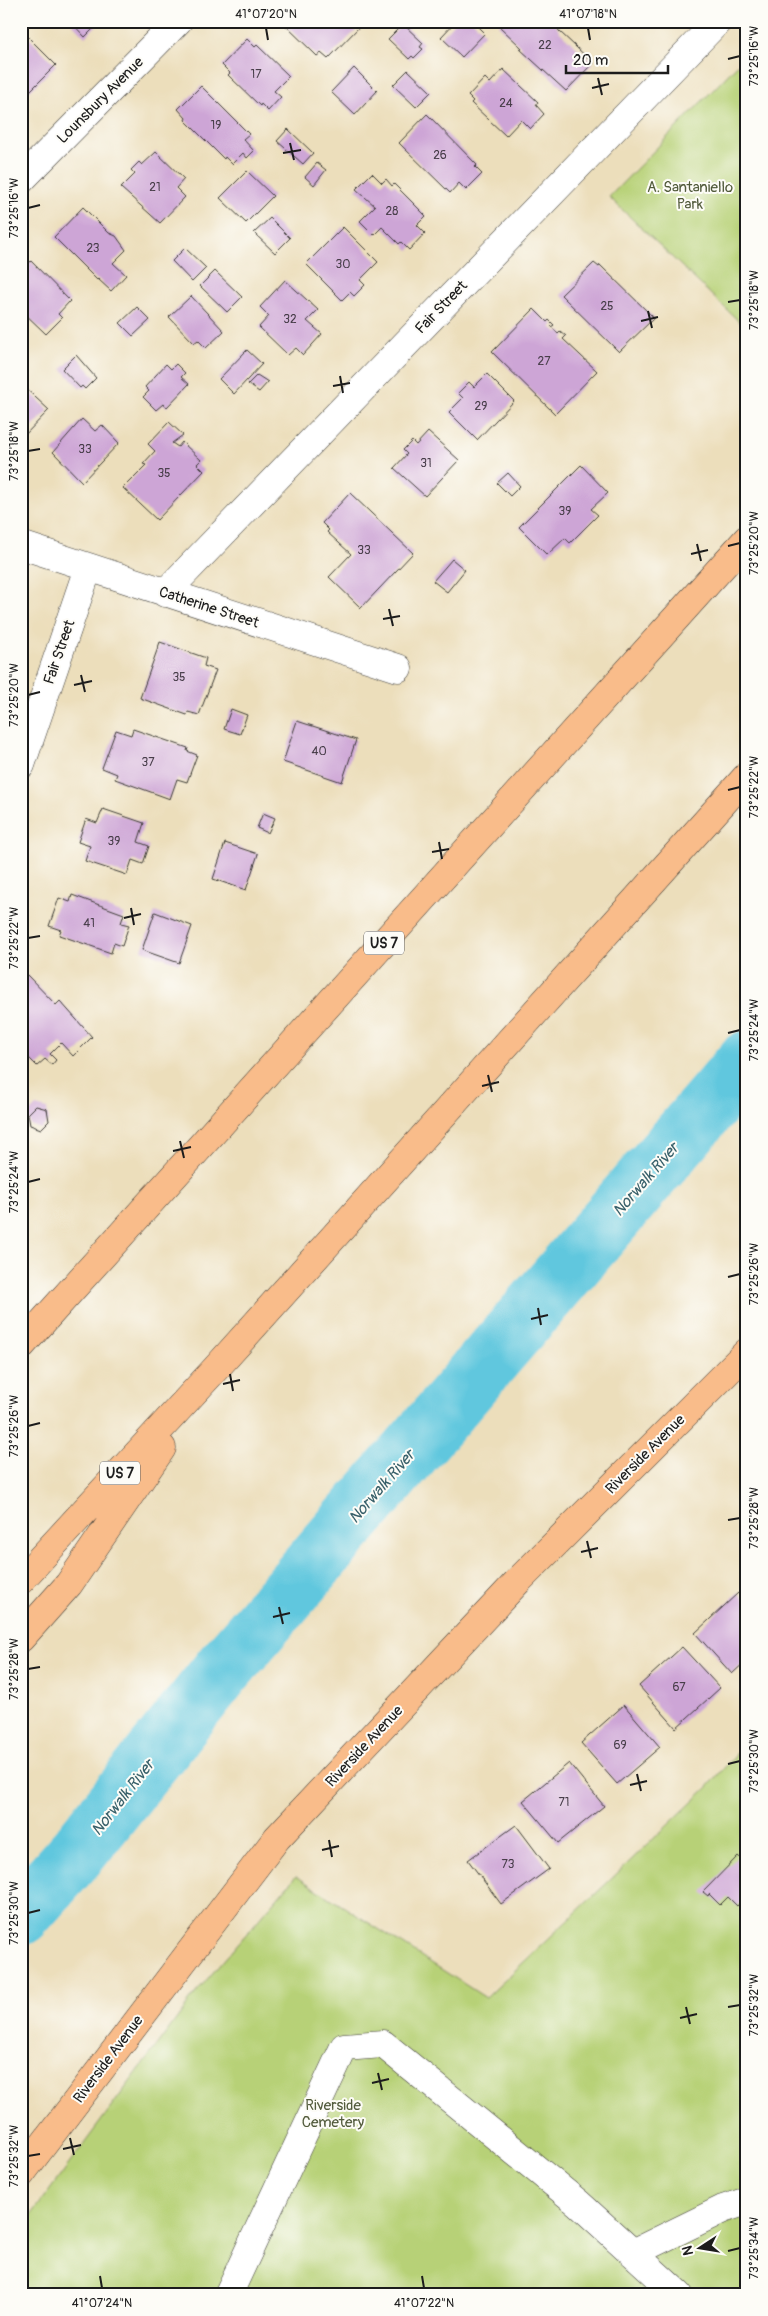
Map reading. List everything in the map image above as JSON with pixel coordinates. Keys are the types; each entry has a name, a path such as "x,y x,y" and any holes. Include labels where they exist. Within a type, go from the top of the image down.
{"main road":[{"name":"US 7","path":"21,1346 747,539"},
{"name":"US 7","path":"21,1580 218,1366 747,776"},
{"name":"Riverside Avenue","path":"21,2174 277,1838 519,1580 747,1352"},
{"path":"21,1638 69,1584 218,1366"}],"street":[{"name":"Lounsbury Avenue","path":"21,180 178,21"},
{"name":"Fair Street","path":"164,593 718,21"},
{"name":"Catherine Street","path":"21,545 398,668"},
{"name":"Fair Street","path":"21,765 88,568"},
{"path":"228,2295 344,2047 383,2044 578,2203 679,2295"},
{"path":"633,2253 723,2209 747,2201"}],"green space":[{"name":"A. Santaniello Park","path":"747,55 747,329 609,197"},
{"name":"Riverside Cemetery","path":"747,1741 747,2295 21,2295 21,2229 198,1990 296,1876 486,1998 708,1787"}],"building":[{"path":"70,21 101,21 85,37"},
{"path":"281,21 360,21 362,24 328,59 321,53 317,56"},
{"path":"456,21 473,21 485,33 462,57 441,37"},
{"path":"502,21 555,23 559,31 593,63 566,91 520,49 522,48 498,25"},
{"path":"403,24 423,43 420,47 423,49 414,58 412,56 409,59 388,39"},
{"path":"21,30 56,65 29,92 21,84"},
{"path":"247,39 255,47 257,45 289,76 274,91 281,97 268,111 261,104 260,106 228,75 230,73 222,65"},
{"path":"354,68 377,91 355,115 331,92"},
{"path":"503,69 538,102 536,105 544,114 530,129 521,120 506,136 471,103 473,101 468,96 485,78 490,83"},
{"path":"408,70 431,92 416,107 393,85"},
{"path":"201,86 249,134 243,139 254,151 247,158 243,153 232,164 225,157 224,159 185,120 186,118 178,109"},
{"path":"427,114 477,165 475,167 482,174 466,190 459,183 450,193 399,143"},
{"path":"288,129 313,153 303,164 277,141"},
{"path":"156,152 184,179 176,188 185,197 160,223 121,188 135,174 131,170 139,162 142,165"},
{"path":"317,163 326,170 314,185 305,177"},
{"path":"247,171 273,196 246,223 220,198"},
{"path":"372,173 382,183 386,179 392,186 394,184 426,216 417,225 425,233 409,250 401,242 399,244 382,227 374,235 360,221 375,206 356,189"},
{"path":"83,207 109,233 116,236 126,250 113,263 126,275 111,291 97,280 54,237"},
{"path":"270,218 290,238 275,253 254,233"},
{"path":"343,227 378,262 360,280 365,285 354,296 350,292 342,300 306,264"},
{"path":"185,248 206,268 192,282 172,261"},
{"path":"31,261 70,301 58,314 62,318 46,334 21,310 21,271"},
{"path":"594,263 599,267 600,265 654,318 619,352 561,295"},
{"path":"215,271 242,297 227,312 200,286"},
{"path":"285,280 318,310 307,321 322,334 303,355 296,348 288,355 259,327 269,316 260,307"},
{"path":"191,296 224,331 206,348 198,340 194,343 169,317"},
{"path":"137,307 150,320 133,336 120,323"},
{"path":"534,309 547,322 549,320 554,325 551,327 558,333 560,331 566,336 563,339 597,371 555,414 492,352"},
{"path":"247,350 262,364 234,394 219,379"},
{"path":"76,355 96,378 85,389 82,386 80,388 62,369"},
{"path":"166,364 171,369 176,364 185,373 181,377 189,384 167,407 163,404 156,410 143,397 149,391 145,387"},
{"path":"487,374 514,401 477,440 449,412 463,398 458,393 469,382 474,387"},
{"path":"257,375 268,382 259,392 248,384"},
{"path":"21,384 49,410 21,439"},
{"path":"82,419 95,431 102,425 119,443 82,482 53,452"},
{"path":"169,422 183,435 172,443 178,447 182,442 201,460 197,464 204,471 157,520 123,488 146,465 143,464 155,451 148,444"},
{"path":"428,432 459,460 425,496 394,468 407,454 403,450 412,441 416,445"},
{"path":"581,465 608,493 591,509 598,515 570,543 565,538 547,555 519,527"},
{"path":"508,473 520,486 510,496 497,483"},
{"path":"350,493 413,553 361,608 329,577 351,554 327,532 329,530 322,523"},
{"path":"452,559 465,570 447,592 433,581"},
{"path":"160,642 206,658 204,666 216,670 199,715 188,712 187,715 140,698"},
{"path":"231,709 247,715 240,734 224,729"},
{"path":"297,721 356,740 342,782 283,762"},
{"path":"133,729 188,748 187,751 197,755 187,782 177,779 170,799 115,779 117,774 102,768 116,730 131,735"},
{"path":"103,809 144,823 138,842 149,846 143,864 132,860 127,875 85,861 90,846 78,842 86,819 97,823"},
{"path":"263,813 275,818 268,833 257,828"},
{"path":"225,843 258,854 246,890 213,879"},
{"path":"72,895 124,914 121,923 129,925 122,946 114,943 111,953 59,935 61,930 49,926 59,898 70,902"},
{"path":"155,912 192,926 179,963 142,950"},
{"path":"27,975 56,1005 60,1001 92,1037 73,1056 61,1043 50,1054 56,1060 52,1065 45,1059 37,1066 21,1050 21,980"},
{"path":"36,1106 47,1109 49,1121 41,1129 30,1125 28,1114"},
{"path":"738,1593 747,1602 747,1660 732,1674 695,1633"},
{"path":"682,1647 720,1688 676,1728 639,1686"},
{"path":"624,1705 660,1747 617,1784 581,1743"},
{"path":"569,1763 604,1806 558,1843 523,1801"},
{"path":"516,1825 549,1869 501,1904 468,1860"},
{"path":"738,1856 747,1864 747,1877 742,1882 747,1887 747,1896 737,1906 728,1897 720,1905 709,1894 708,1896 703,1892"}],"waterway":[{"name":"Norwalk River","path":"21,1915 79,1850 224,1668 747,1061"}]}
